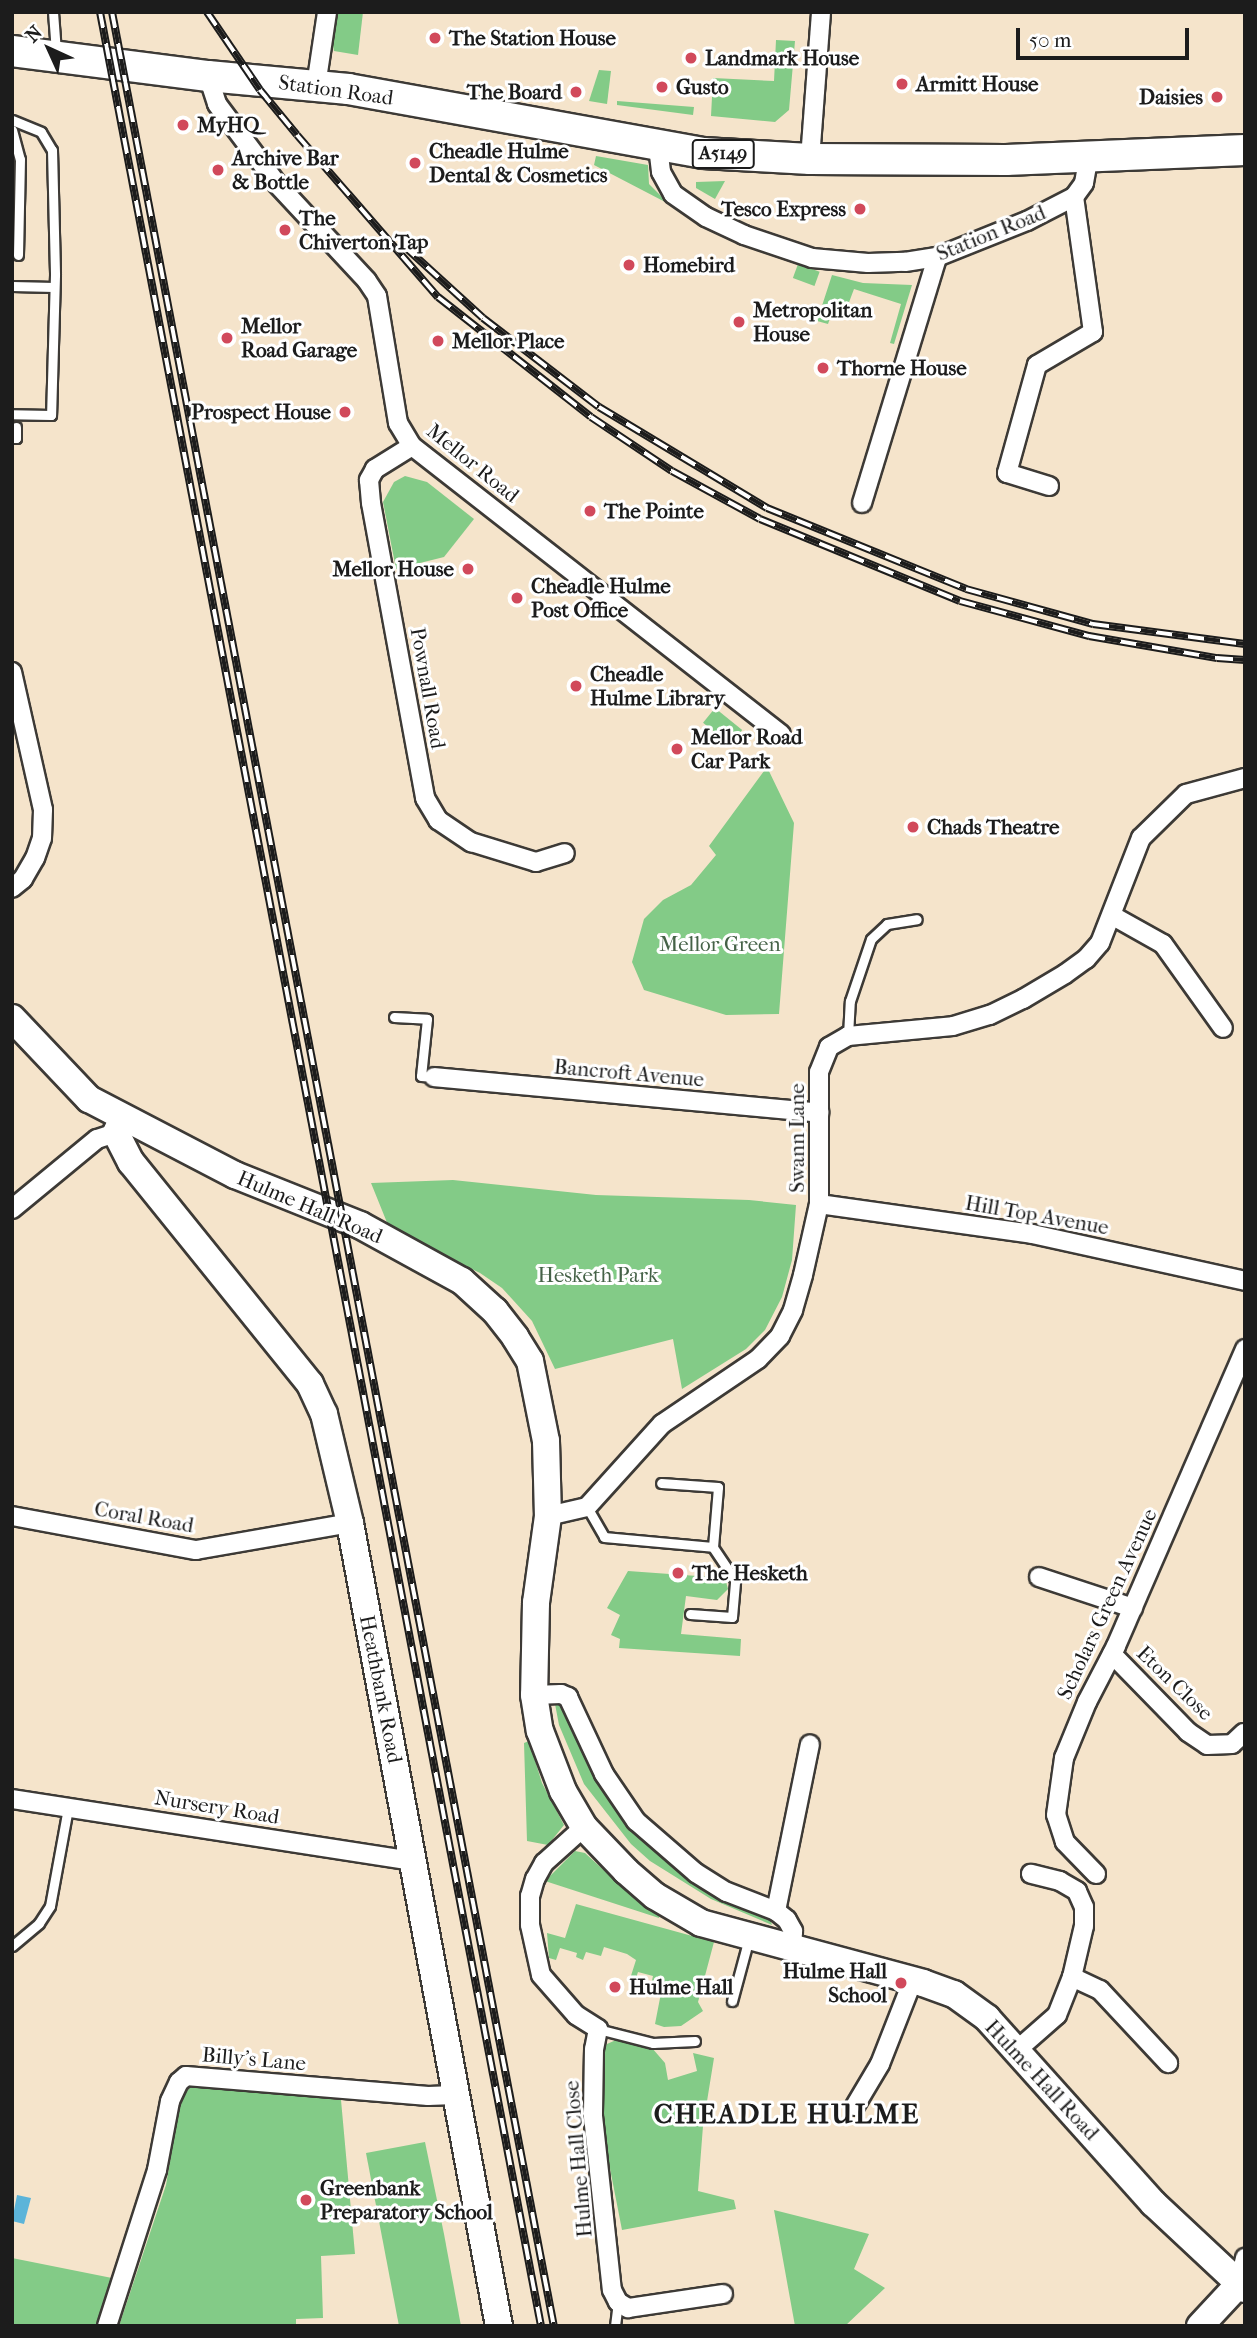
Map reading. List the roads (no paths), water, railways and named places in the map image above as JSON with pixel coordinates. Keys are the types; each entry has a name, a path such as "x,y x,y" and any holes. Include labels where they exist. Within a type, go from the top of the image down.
{"main road":[{"name":"Station Road","path":"12,51 376,94 658,147 810,159 1006,160 1088,154 1245,150"},
{"name":"Hulme Hall Road","path":"12,1017 89,1099 119,1126 360,1225 462,1281 495,1311 530,1361 546,1441 548,1516 536,1603 534,1695 548,1758 584,1827 626,1871 655,1896 701,1923 792,1950 913,1980 954,1994 987,2018 1153,2203 1242,2287"},
{"name":"Heathbank Road","path":"119,1126 131,1162 314,1389 324,1414 350,1523 499,2326"},
{"path":"1200,2326 1242,2287"}],"street":[{"path":"316,86 327,12"},
{"path":"810,159 821,12"},
{"name":"Mellor Road","path":"208,76 217,104 277,184 367,281 377,296 398,423 412,446 781,734"},
{"name":"Station Road","path":"658,147 661,172 673,194 706,217 744,235 812,258 868,263 905,262 937,257 1027,221 1074,197"},
{"path":"1049,486 1007,473 1037,365 1093,332 1074,197 1084,183 1088,154"},
{"path":"862,503 937,257"},
{"name":"Pownall Road","path":"412,446 375,470 369,480 425,798 438,820 454,834 471,842 536,862 565,853"},
{"path":"12,672 43,810 36,858 23,879 12,888"},
{"path":"848,1036 953,1026 990,1015 1024,999 1086,959 1100,943 1113,916 1141,838 1186,794 1245,778"},
{"path":"1113,916 1163,944 1223,1028"},
{"name":"Swann Lane","path":"587,1507 662,1424 758,1359 780,1336 793,1310 819,1204 822,1059 836,1040 848,1036"},
{"name":"Bancroft Avenue","path":"434,1077 819,1113"},
{"path":"12,1209 97,1139 119,1126"},
{"name":"Hill Top Avenue","path":"819,1204 1031,1234 1245,1281"},
{"name":"Scholars Green Avenue","path":"1096,1874 1065,1842 1056,1815 1064,1758 1087,1702 1133,1608 1245,1349"},
{"path":"548,1516 587,1507"},
{"name":"Coral Road","path":"12,1517 196,1550 350,1523"},
{"path":"1039,1577 1133,1608"},
{"name":"Eton Close","path":"1112,1654 1188,1732 1207,1745 1232,1744 1244,1733"},
{"path":"534,1695 561,1694 568,1698 604,1774 621,1801 667,1850 696,1873 726,1892 776,1911 787,1920 793,1931 792,1950"},
{"path":"776,1911 810,1744"},
{"name":"Nursery Road","path":"12,1799 414,1861"},
{"path":"584,1827 544,1863 535,1879 530,1896 530,1925 541,1975 576,2015 598,2029"},
{"path":"1017,2050 1057,2015 1072,1977 1084,1926 1084,1907 1077,1891 1060,1881 1031,1874"},
{"path":"1072,1977 1100,1990 1168,2063"},
{"path":"855,2106 880,2064 913,1980"},
{"name":"Hulme Hall Close","path":"598,2029 594,2049 593,2116 612,2290 618,2302"},
{"name":"Billy's Lane","path":"107,2326 157,2170 170,2101 178,2082 186,2076 428,2096 455,2095"},
{"path":"1242,2287 1245,2258"},
{"path":"618,2302 628,2308 638,2308 723,2294"}],"lane":[{"path":"53,12 57,55"},
{"path":"12,120 41,132 49,140 53,162 55,275 51,415 12,414"},
{"path":"12,130 20,159 18,255"},
{"path":"12,286 54,288"},
{"path":"12,438 16,438 16,427"},
{"path":"848,1036 850,1001 871,939 887,924 917,919"},
{"path":"394,1017 427,1019 421,1076 434,1077"},
{"path":"661,1483 718,1487 713,1547 735,1580 732,1617 690,1614"},
{"path":"587,1507 604,1537 713,1547"},
{"path":"12,1946 39,1923 50,1906 68,1807"},
{"path":"732,2001 749,1938"},
{"path":"598,2029 653,2043 695,2041"},
{"path":"614,2326 618,2302"}],"water":[{"path":"17,2195 31,2198 24,2224 12,2221"}],"railway":[{"path":"100,12 541,2326"},
{"path":"112,12 554,2326"},
{"path":"207,12 260,90 438,297 591,417 672,471 760,519 960,601 1089,636 1217,658 1245,660"},
{"path":"403,245 483,318 599,407 767,508 966,589 1093,624 1245,644"}],"place":[{"name":"The Station House","path":"435,38"},
{"name":"Landmark House","path":"691,58"},
{"name":"Armitt House","path":"902,84"},
{"name":"Gusto","path":"662,87"},
{"name":"The Board","path":"576,92"},
{"name":"Daisies","path":"1217,97"},
{"name":"MyHQ","path":"183,125"},
{"name":"Cheadle Hulme Dental & Cosmetics","path":"415,163"},
{"name":"Archive Bar & Bottle","path":"218,170"},
{"name":"Tesco Express","path":"860,209"},
{"name":"The Chiverton Tap","path":"285,230"},
{"name":"Homebird","path":"629,265"},
{"name":"Metropolitan House","path":"739,322"},
{"name":"Mellor Road Garage","path":"227,338"},
{"name":"Mellor Place","path":"438,341"},
{"name":"Thorne House","path":"823,368"},
{"name":"Prospect House","path":"345,412"},
{"name":"The Pointe","path":"590,511"},
{"name":"Mellor House","path":"468,569"},
{"name":"Cheadle Hulme Post Office","path":"517,598"},
{"name":"Cheadle Hulme Library","path":"576,686"},
{"name":"Mellor Road Car Park","path":"677,749"},
{"name":"Chads Theatre","path":"913,827"},
{"name":"The Hesketh","path":"678,1573"},
{"name":"Hulme Hall School","path":"901,1983"},
{"name":"Hulme Hall","path":"615,1987"},
{"name":"Greenbank Preparatory School","path":"306,2200"}],"district":[{"name":"CHEADLE HULME","path":"787,2114"}],"park label":[{"name":"Mellor Green","path":"720,944"},
{"name":"Hesketh Park","path":"598,1275"}]}
